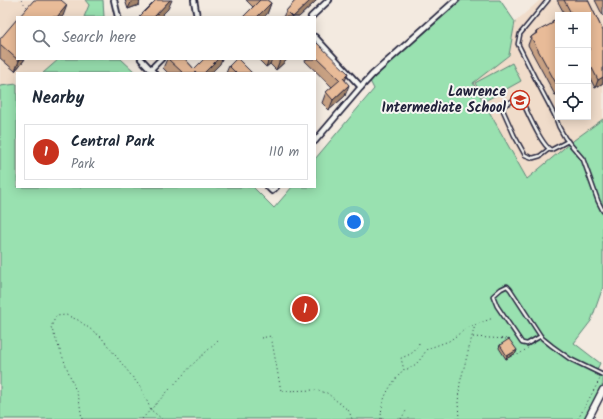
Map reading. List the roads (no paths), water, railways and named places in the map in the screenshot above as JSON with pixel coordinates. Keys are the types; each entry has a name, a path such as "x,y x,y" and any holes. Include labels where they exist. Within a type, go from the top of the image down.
{"street":[{"path":"114,0 118,16"},
{"path":"194,0 198,16"},
{"path":"312,16 329,0"},
{"path":"316,140 372,75 456,0"},
{"path":"316,38 361,87"},
{"path":"142,60 153,71 160,60"},
{"path":"588,419 603,390"}],"lane":[{"path":"548,0 520,34 518,44 534,76 555,112"},
{"path":"548,149 543,143 522,101 517,99 506,104 502,108 514,135 526,155 533,158 540,156 548,149 551,150 568,141"},
{"path":"558,120 559,127 568,141 584,160 603,211"},
{"path":"541,336 526,344 522,343 497,306 493,296 507,286 541,336 570,359 603,375"}],"place":[{"name":"Lawrence Intermediate School","path":"520,100"},
{"name":"Central Park","path":"305,309"}]}
